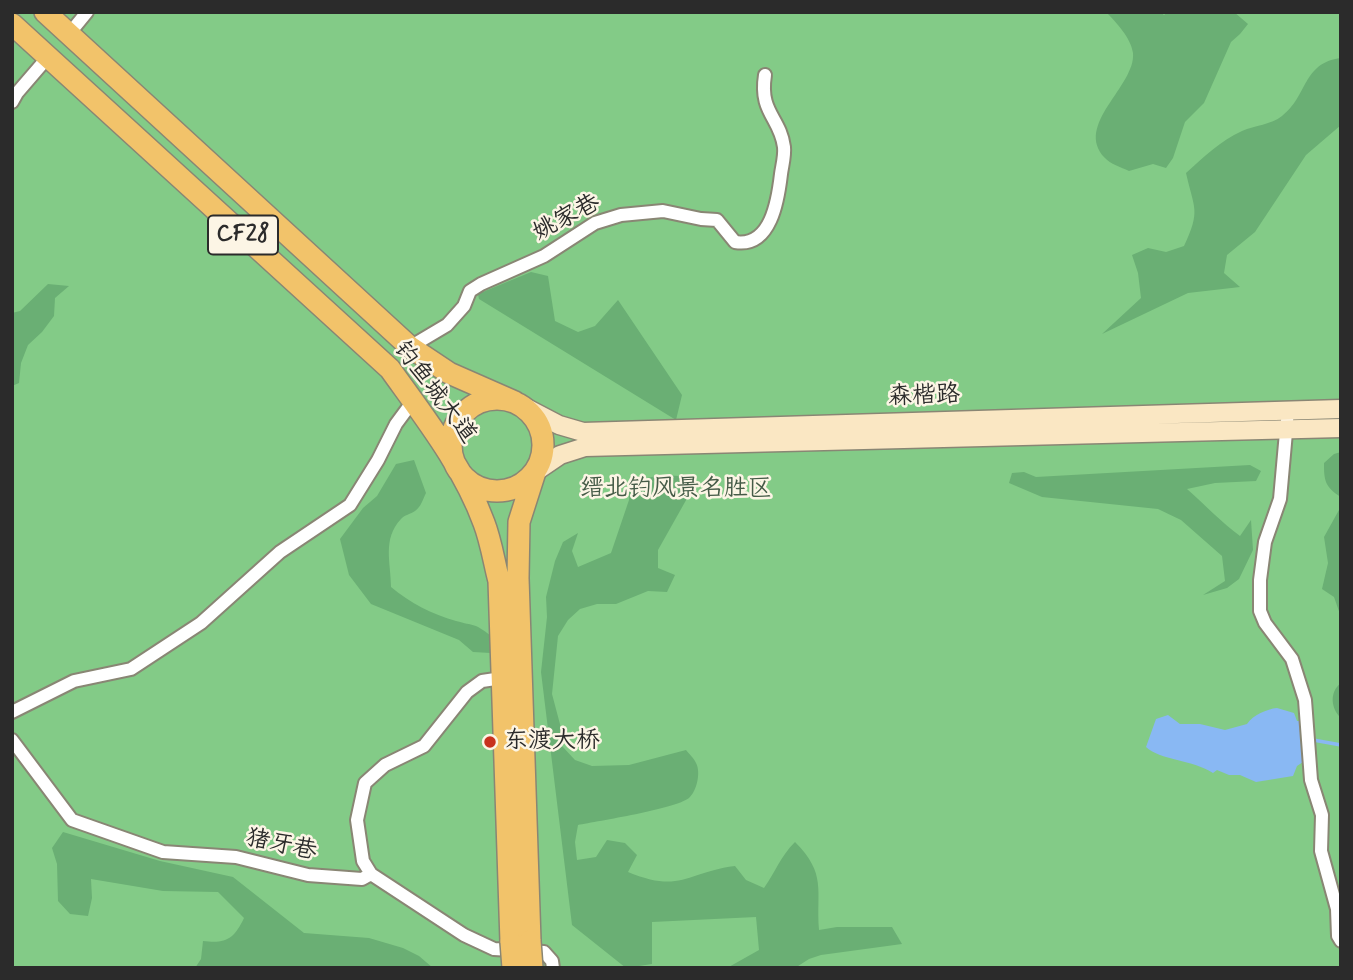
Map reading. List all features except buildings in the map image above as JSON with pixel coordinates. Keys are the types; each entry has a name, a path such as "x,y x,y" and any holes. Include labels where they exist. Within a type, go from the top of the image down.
{"main road":[{"name":"钓鱼城大道","path":"45,12 410,347 449,373 514,402"},
{"name":"钓鱼城大道","path":"12,24 390,369 454,462 485,523 499,581 502,678 521,942"},
{"path":"513,968 521,942 519,522 542,452 541,430 526,409 514,402 500,399 485,400 471,407 460,418 453,432 454,462 461,474 472,483 484,489 512,489 535,472"},
{"name":"森楷路","path":"514,402 559,425 583,432 1287,419 1341,428"},
{"name":"森楷路","path":"535,472 560,455 585,447 1287,419 1341,409"},
{"path":"521,942 532,968"}],"street":[{"path":"69,34 87,12"},
{"path":"12,102 48,57"},
{"name":"姚家巷","path":"410,347 447,325 464,306 470,291 544,256 595,223 621,215 663,211 716,220 735,242 744,243 762,235 777,203 784,148 763,100 765,75"},
{"path":"12,712 74,681 131,668 201,622 280,552 350,505 396,425 413,401"},
{"path":"1287,419 1280,499 1265,542 1260,580 1260,611 1265,624 1292,659 1305,700 1311,780 1322,815 1321,850 1337,909 1338,936 1341,941"},
{"path":"502,678 482,681 467,692 424,746 385,765 365,783 357,820 363,861 371,874 464,935 494,949 544,951 552,961 553,968"},
{"name":"猪牙巷","path":"12,740 72,820 163,852 236,857 308,875 362,879 371,874"}],"green space":[{"name":"缙北钓风景名胜区","path":"12,12 1341,12 1341,968 12,968"},
{"path":"1106,12 1160,12 1164,15 1168,12 1234,12 1248,24 1231,42 1204,103 1185,122 1173,158 1166,168 1153,164 1129,171 1107,160 1097,145 1096,132 1101,119 1125,79 1133,53 1126,36"},
{"path":"1341,58 1341,125 1306,155 1255,232 1227,255 1224,273 1240,287 1188,293 1102,334 1141,298 1138,273 1132,255 1148,248 1166,252 1184,246 1194,217 1186,173 1234,135 1282,116 1319,66"},
{"path":"531,272 548,276 555,321 578,332 595,326 618,300 682,395 676,420 479,299 478,294"},
{"path":"48,284 69,286 55,298 54,316 28,345 21,363 19,383 12,386 12,313 20,311"},
{"path":"1341,452 1341,497 1326,483 1324,463 1334,454"},
{"path":"414,460 426,493 419,507 402,518 391,535 391,587 430,611 481,629 491,636 491,653 473,652 459,640 371,604 349,575 340,539 363,508 377,496 396,464"},
{"path":"1250,465 1261,471 1256,481 1215,483 1187,489 1240,536 1251,520 1253,550 1239,579 1227,588 1203,595 1225,581 1222,556 1181,520 1158,509 1042,497 1009,483 1012,473 1024,472 1036,477"},
{"path":"661,475 679,476 694,486 658,550 658,568 675,575 667,592 648,591 616,604 597,604 580,609 568,620 558,636 552,694 561,728 562,746 575,760 592,766 629,765 686,750 697,767 697,781 692,795 681,802 578,825 575,842 577,860 596,857 607,840 625,843 637,855 628,872 646,878 672,881 735,866 746,880 764,888 795,842 805,853 816,873 819,930 837,927 892,927 902,944 821,955 795,968 727,968 759,950 756,917 652,922 652,964 626,968 572,925 541,672 547,617 546,597 563,542 578,533 572,551 578,567 611,553 629,500 629,482"},
{"path":"1341,497 1341,617 1334,597 1322,589 1328,563 1324,537 1339,510"},
{"path":"1341,683 1341,718 1335,710 1333,696"},
{"path":"63,832 160,861 233,877 304,933 369,938 403,948 419,956 433,968 195,968 201,959 203,941 218,942 228,939 237,931 244,918 218,892 163,891 91,879 92,898 88,916 70,914 58,901 57,864 52,848"}],"water":[{"path":"1277,708 1294,713 1297,721 1300,721 1303,762 1297,766 1293,776 1256,782 1217,770 1213,773 1196,765 1159,755 1146,747 1156,719 1168,715 1180,724 1200,724 1225,730 1247,724 1260,713"}],"waterway":[{"path":"1302,738 1341,745"}],"place":[{"name":"东渡大桥","path":"490,742"}]}
